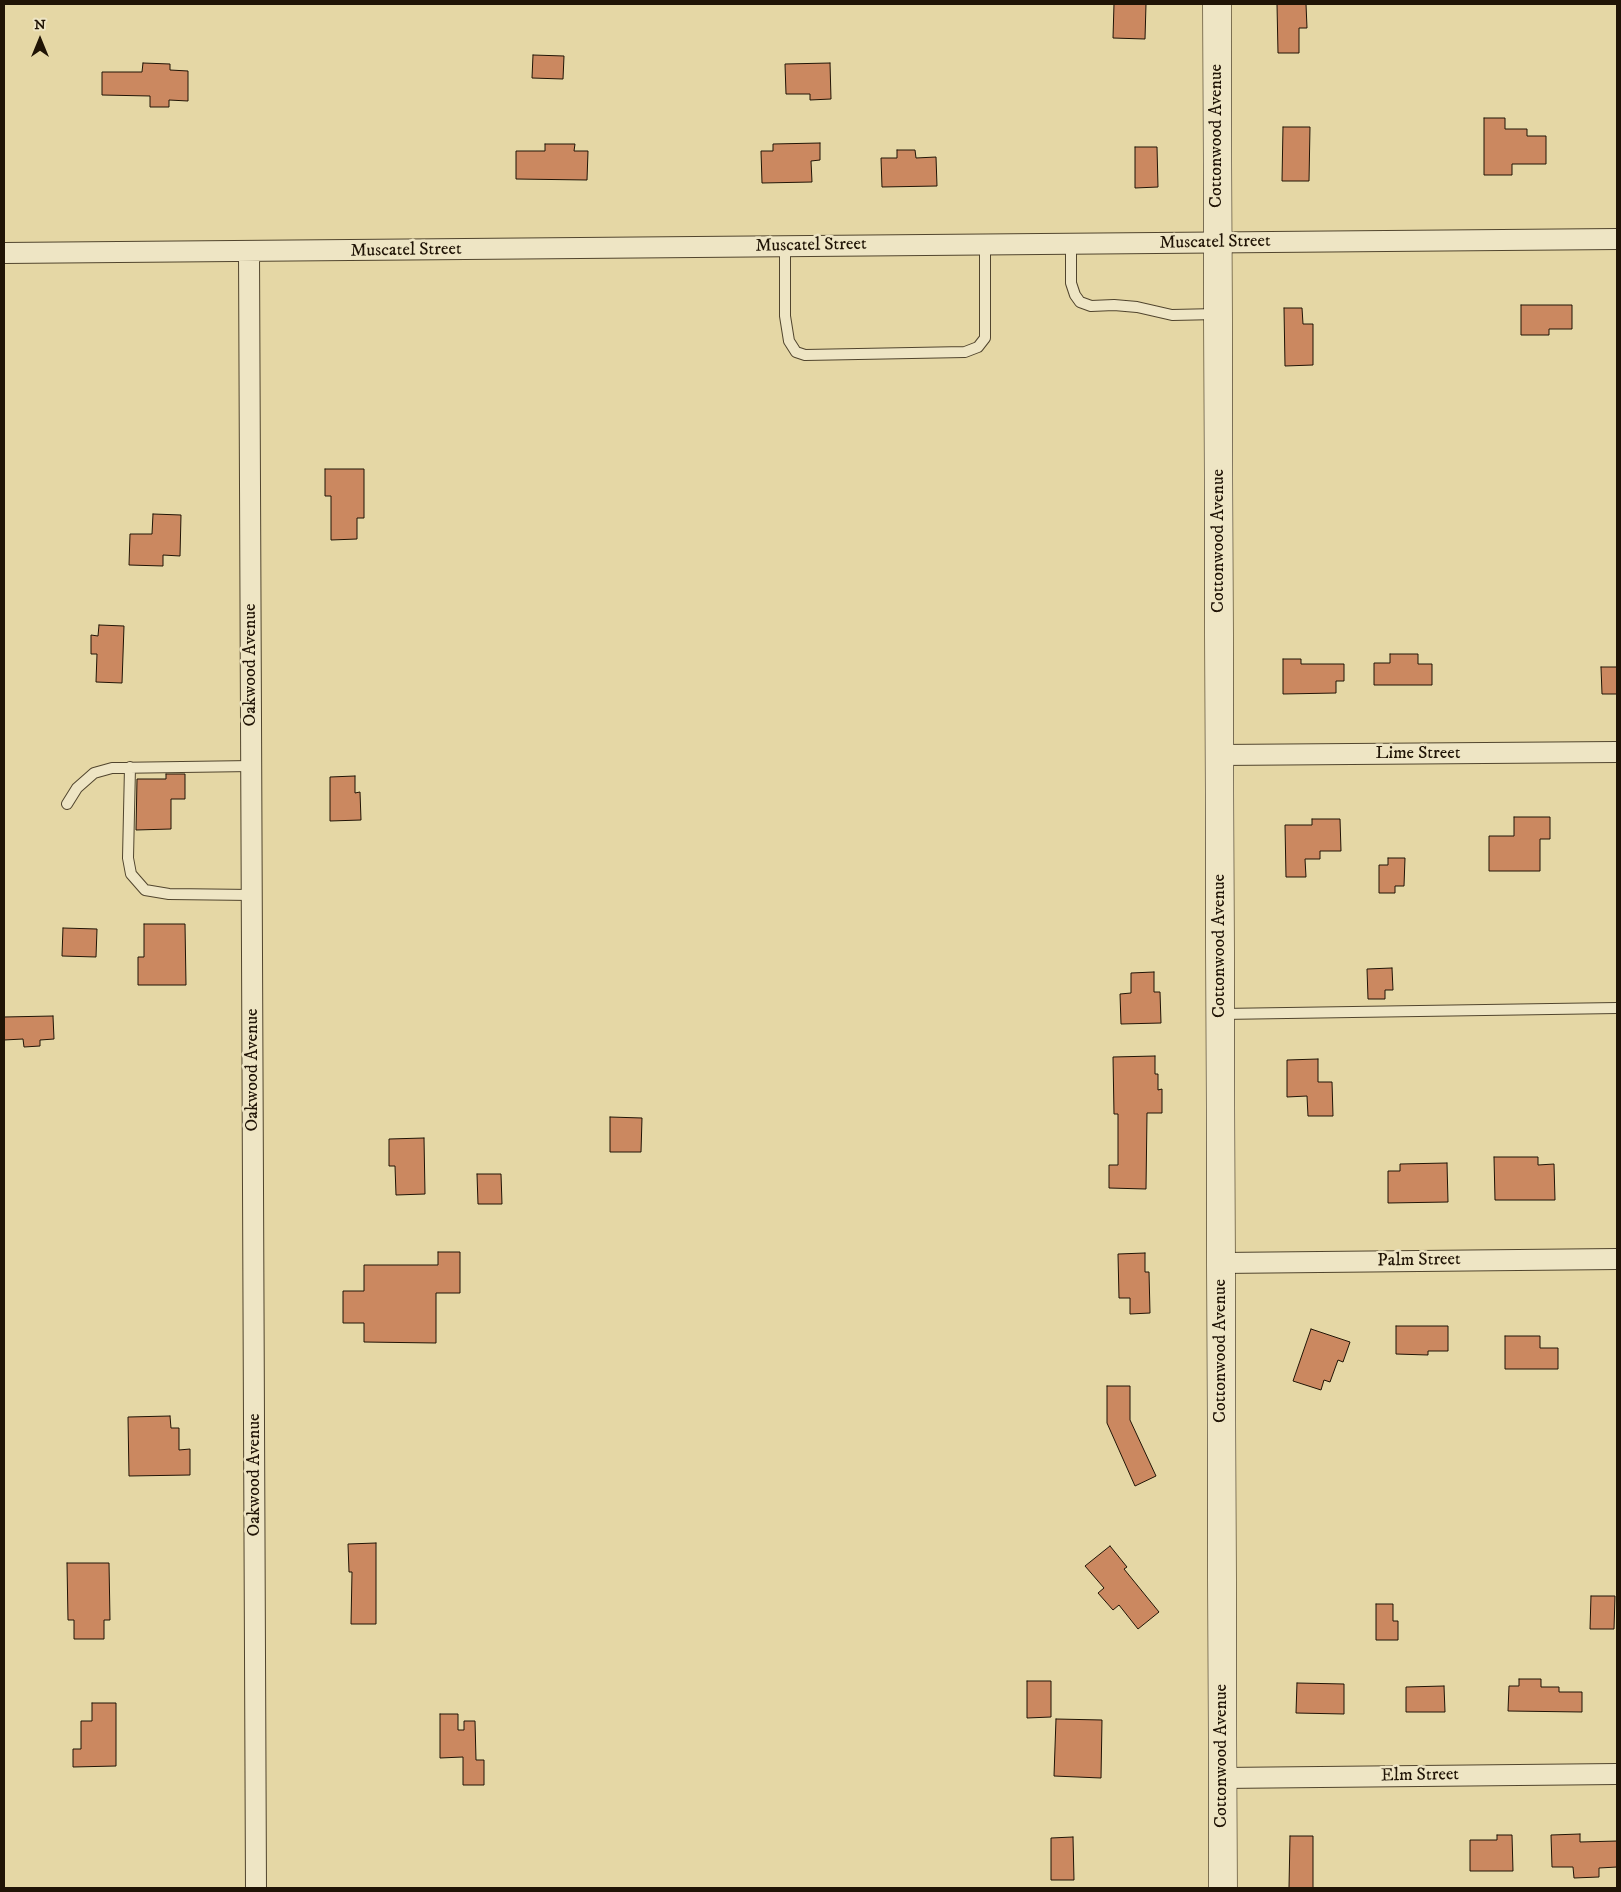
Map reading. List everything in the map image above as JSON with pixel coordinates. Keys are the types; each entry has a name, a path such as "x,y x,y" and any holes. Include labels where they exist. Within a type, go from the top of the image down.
{"street":[{"name":"Cottonwood Avenue","path":"1217,4 1223,1888"},
{"name":"Muscatel Street","path":"4,253 1617,239"},
{"name":"Oakwood Avenue","path":"250,252 256,1888"},
{"name":"Lime Street","path":"1219,755 1617,752"},
{"name":"Palm Street","path":"1221,1263 1617,1260"},
{"name":"Elm Street","path":"1222,1778 1617,1774"}],"lane":[{"path":"1071,244 1071,283 1075,295 1080,302 1091,306 1137,306 1172,315 1218,314"},
{"path":"785,247 784,316 789,341 796,352 805,355 965,352 978,347 985,338 985,245"},
{"path":"67,804 78,788 94,773 112,768 252,766"},
{"path":"130,767 128,858 131,874 145,890 169,894 252,894"},
{"path":"1220,1014 1617,1008"}],"building":[{"path":"1114,4 1146,4 1145,39 1113,38"},
{"path":"1277,4 1306,4 1307,28 1299,28 1299,53 1278,53"},
{"path":"533,55 564,56 563,79 532,78"},
{"path":"143,63 170,64 170,70 188,71 188,101 169,100 169,107 150,107 150,96 102,95 102,72 142,72"},
{"path":"830,63 831,99 810,100 810,94 786,94 785,64"},
{"path":"1484,118 1505,118 1505,129 1527,129 1527,136 1546,136 1546,164 1512,164 1512,175 1484,175"},
{"path":"1283,127 1310,127 1309,181 1282,181"},
{"path":"820,143 820,160 811,161 812,182 762,183 761,151 773,151 773,144"},
{"path":"545,144 575,144 574,151 588,151 587,180 516,179 516,151 545,151"},
{"path":"1135,147 1157,147 1158,187 1135,188"},
{"path":"897,150 915,150 916,158 936,157 937,186 882,187 881,158 897,158"},
{"path":"1521,305 1572,305 1572,329 1549,329 1549,335 1521,335"},
{"path":"1284,308 1302,308 1303,324 1313,324 1313,365 1285,366"},
{"path":"325,469 364,469 364,518 357,518 357,539 331,540 331,496 325,496"},
{"path":"153,514 181,515 180,556 163,555 163,566 129,565 130,534 152,534"},
{"path":"99,625 124,626 122,683 96,682 97,654 91,654 91,635 98,636"},
{"path":"1390,654 1418,654 1418,664 1432,664 1432,685 1374,685 1374,663 1390,663"},
{"path":"1283,659 1301,659 1301,664 1344,664 1344,681 1336,681 1336,693 1283,694"},
{"path":"1601,667 1617,667 1617,694 1602,694"},
{"path":"166,774 185,774 185,799 171,799 171,829 136,830 137,779 166,779"},
{"path":"355,776 355,793 360,792 361,820 330,821 330,777"},
{"path":"1514,817 1550,817 1550,839 1540,839 1540,871 1489,871 1489,836 1514,836"},
{"path":"1312,819 1340,819 1341,851 1320,851 1320,859 1305,859 1306,877 1286,877 1285,825 1312,825"},
{"path":"1388,858 1405,858 1404,886 1395,886 1395,893 1379,893 1379,865 1388,865"},
{"path":"144,924 185,924 186,985 138,985 138,957 144,957"},
{"path":"63,928 97,929 96,957 62,956"},
{"path":"1392,968 1393,990 1385,990 1385,999 1368,999 1367,969"},
{"path":"1154,972 1154,992 1160,992 1161,1023 1121,1024 1120,994 1131,993 1131,973"},
{"path":"53,1016 54,1039 40,1040 40,1046 24,1047 23,1039 4,1040 4,1017"},
{"path":"1155,1056 1155,1074 1158,1074 1158,1090 1162,1089 1162,1113 1147,1113 1146,1189 1109,1188 1109,1165 1118,1165 1118,1114 1114,1114 1113,1057"},
{"path":"1318,1059 1318,1082 1332,1082 1333,1116 1308,1116 1307,1096 1287,1097 1287,1060"},
{"path":"610,1117 642,1118 641,1152 610,1152"},
{"path":"424,1138 425,1194 396,1195 395,1166 389,1166 389,1139"},
{"path":"1494,1157 1538,1157 1538,1165 1554,1164 1555,1200 1495,1200"},
{"path":"1447,1163 1448,1202 1388,1203 1388,1171 1400,1171 1400,1164"},
{"path":"477,1174 501,1174 502,1204 478,1204"},
{"path":"438,1252 460,1252 460,1293 436,1293 436,1343 364,1342 364,1323 343,1323 343,1291 364,1291 364,1265 438,1265"},
{"path":"1145,1253 1145,1272 1149,1272 1150,1313 1130,1314 1130,1298 1119,1298 1118,1254"},
{"path":"1396,1326 1448,1326 1448,1351 1428,1351 1428,1355 1396,1354"},
{"path":"1311,1329 1350,1342 1343,1362 1338,1360 1330,1382 1324,1380 1321,1390 1293,1381"},
{"path":"1505,1336 1540,1336 1540,1348 1558,1348 1558,1369 1505,1369"},
{"path":"1107,1386 1130,1386 1130,1420 1156,1476 1135,1486 1107,1423"},
{"path":"170,1416 171,1428 179,1428 179,1450 190,1449 190,1475 129,1476 128,1417"},
{"path":"376,1543 376,1624 351,1624 352,1572 349,1572 348,1544"},
{"path":"1110,1546 1127,1567 1124,1569 1159,1612 1138,1629 1119,1605 1113,1610 1098,1593 1104,1588 1085,1566"},
{"path":"67,1563 109,1563 110,1620 104,1620 104,1639 74,1639 74,1620 68,1620"},
{"path":"1591,1596 1615,1596 1614,1629 1590,1629"},
{"path":"1376,1604 1393,1604 1393,1621 1398,1621 1398,1640 1376,1640"},
{"path":"1519,1679 1541,1679 1541,1687 1559,1687 1559,1692 1582,1692 1582,1712 1508,1711 1509,1686 1519,1686"},
{"path":"1027,1681 1051,1681 1051,1717 1027,1718"},
{"path":"1297,1683 1344,1684 1344,1714 1296,1713"},
{"path":"1444,1686 1445,1712 1406,1712 1406,1687"},
{"path":"92,1703 116,1703 116,1766 73,1767 73,1749 81,1749 81,1721 92,1721"},
{"path":"440,1714 458,1714 458,1730 464,1730 464,1721 475,1721 476,1760 484,1760 484,1785 463,1785 463,1757 440,1758"},
{"path":"1056,1719 1102,1720 1101,1778 1054,1776"},
{"path":"1580,1834 1580,1842 1617,1841 1617,1867 1599,1868 1599,1877 1574,1878 1573,1867 1552,1867 1551,1835"},
{"path":"1497,1835 1512,1835 1513,1871 1470,1871 1470,1840 1497,1840"},
{"path":"1290,1836 1313,1836 1313,1888 1289,1888"},
{"path":"1073,1837 1074,1880 1051,1880 1051,1838"}]}
